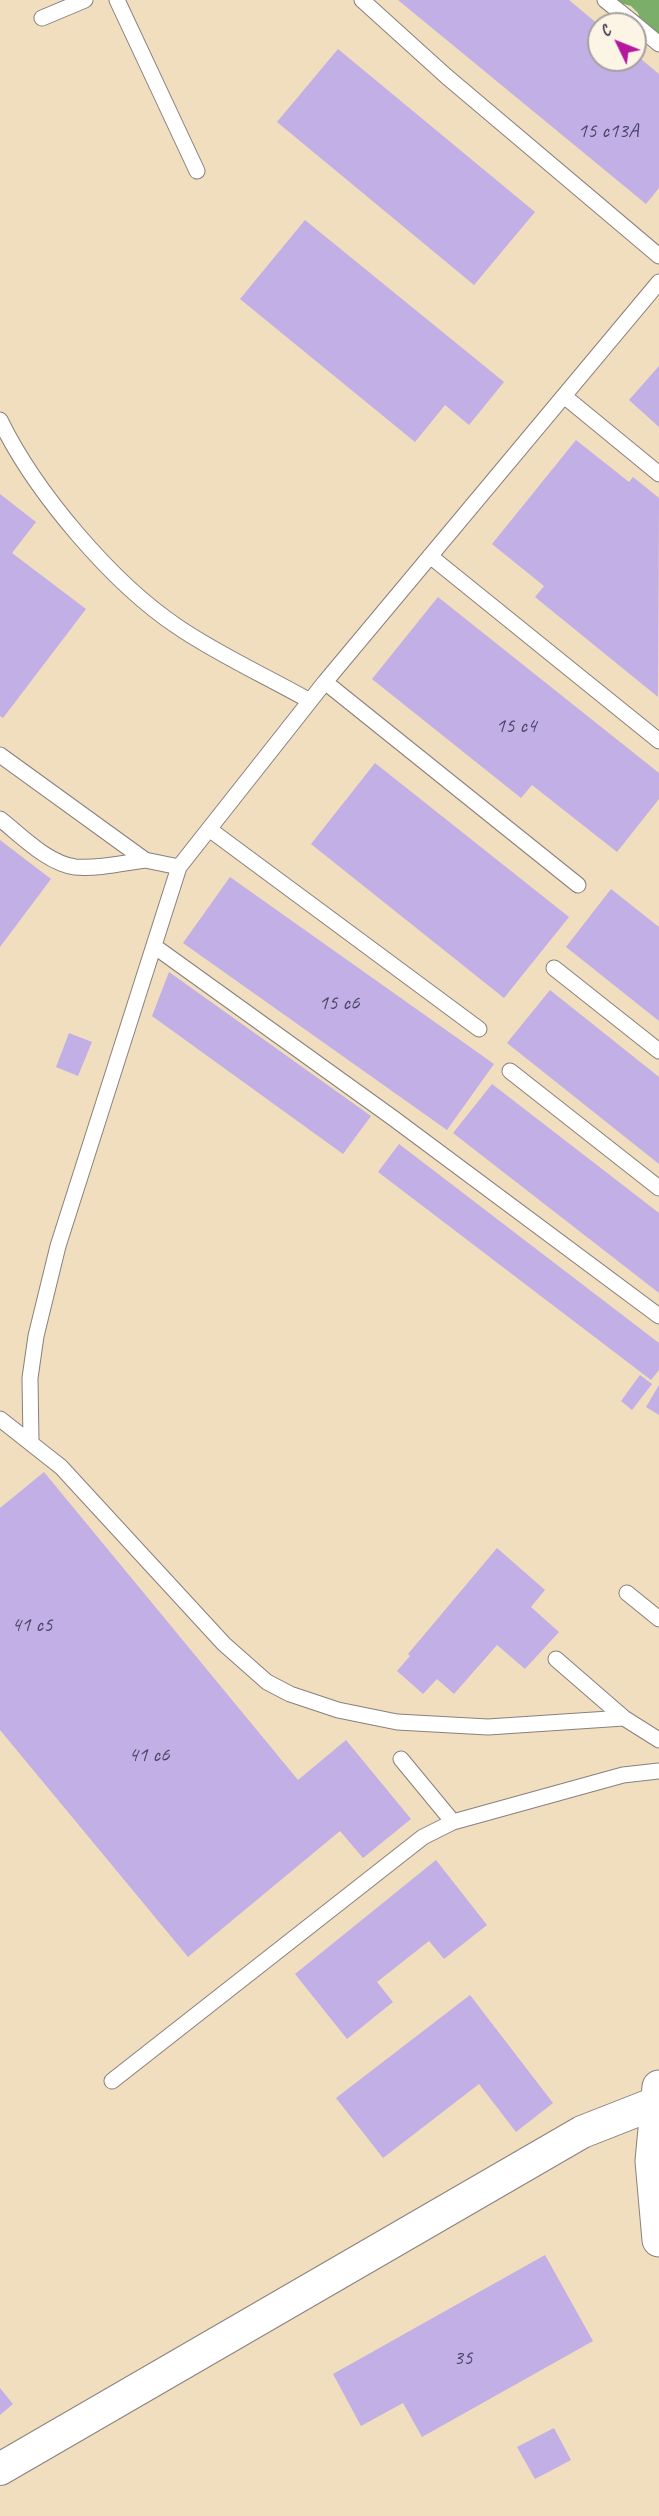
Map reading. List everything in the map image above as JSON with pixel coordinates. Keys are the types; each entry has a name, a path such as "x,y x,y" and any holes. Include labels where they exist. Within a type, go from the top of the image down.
{"street":[{"path":"657,2095 652,2161 659,2241"},
{"path":"0,2469 582,2132 657,2095"}],"lane":[{"path":"42,18 85,0"},
{"path":"117,0 198,171"},
{"path":"362,0 446,76 659,256"},
{"path":"604,0 620,12"},
{"path":"647,34 659,44"},
{"path":"31,1442 30,1378 36,1336 58,1246 179,867 310,700 659,282"},
{"path":"564,396 659,474"},
{"path":"0,420 42,489 78,536 137,596 178,627 310,700"},
{"path":"430,556 659,741"},
{"path":"325,682 578,885"},
{"path":"0,755 145,860"},
{"path":"0,819 48,856 63,864 93,867 145,860 179,867"},
{"path":"209,829 480,1029"},
{"path":"154,946 393,1118 659,1316"},
{"path":"554,968 659,1051"},
{"path":"510,1071 659,1188"},
{"path":"0,1419 61,1467 224,1644 248,1667 290,1694 338,1710 397,1722 488,1727 624,1718"},
{"path":"627,1593 659,1619"},
{"path":"556,1659 624,1718 659,1740"},
{"path":"401,1759 453,1821"},
{"path":"112,2081 423,1837 453,1821 623,1775 659,1771"}],"green space":[{"path":"608,0 659,0 659,40 647,37 647,12 637,12 631,6"}],"building":[{"path":"398,0 569,0 587,15 587,72 647,72 647,64 659,74 659,188 646,204"},
{"path":"338,49 535,212 474,285 277,122"},
{"path":"305,220 504,382 469,425 445,405 415,442 240,299"},
{"path":"659,366 659,427 629,400"},
{"path":"576,440 629,482 633,477 659,498 658,697 535,597 544,586 492,544"},
{"path":"0,494 36,522 12,553 86,609 3,718 0,716"},
{"path":"438,597 659,773 659,799 617,852 532,785 521,798 372,679"},
{"path":"375,763 569,917 504,998 311,844"},
{"path":"0,840 51,879 0,947"},
{"path":"230,877 494,1064 447,1130 183,943"},
{"path":"611,889 659,927 659,1021 566,947"},
{"path":"169,972 371,1116 343,1154 152,1016"},
{"path":"550,990 659,1077 659,1164 507,1043"},
{"path":"69,1033 92,1042 78,1076 56,1067"},
{"path":"492,1084 659,1213 659,1293 453,1133"},
{"path":"399,1144 659,1343 659,1370 651,1380 378,1172"},
{"path":"640,1375 652,1384 632,1410 621,1401"},
{"path":"659,1385 659,1415 646,1407"},
{"path":"44,1472 298,1780 346,1740 411,1819 363,1858 340,1831 188,1957 0,1730 0,1508"},
{"path":"497,1548 545,1590 531,1607 559,1632 525,1669 497,1645 454,1694 437,1679 423,1694 397,1671 410,1656 408,1654"},
{"path":"436,1860 487,1925 444,1959 429,1941 377,1982 393,2002 347,2039 295,1974"},
{"path":"470,1995 553,2103 516,2132 479,2084 383,2158 336,2098"},
{"path":"545,2255 593,2341 422,2437 403,2403 361,2426 333,2374"},
{"path":"0,2388 13,2404 0,2415"},
{"path":"554,2428 571,2460 535,2479 517,2447"}]}
